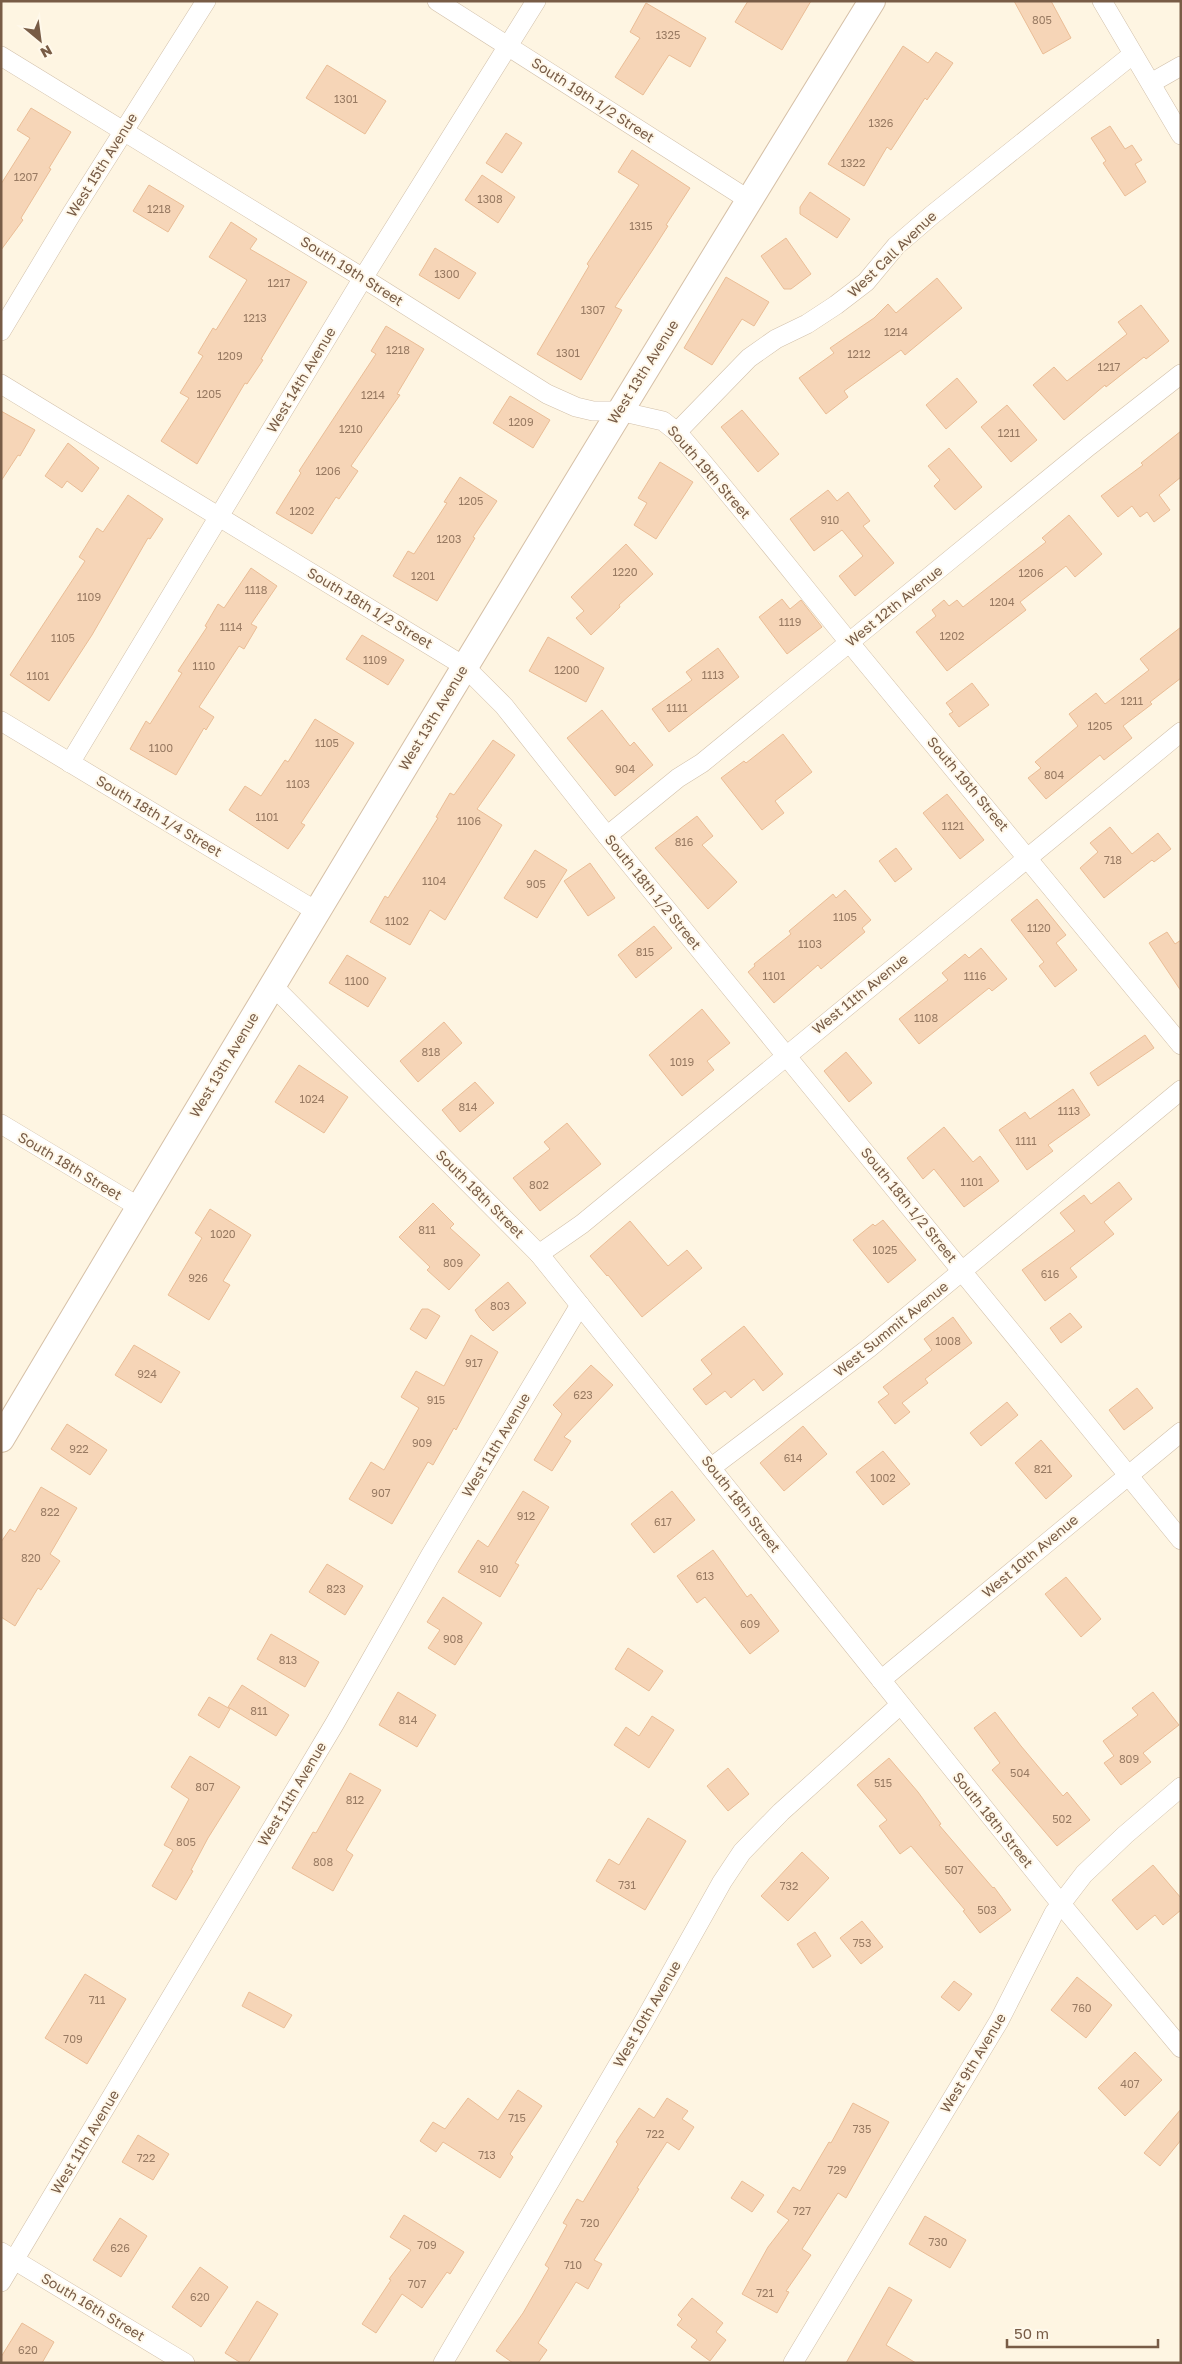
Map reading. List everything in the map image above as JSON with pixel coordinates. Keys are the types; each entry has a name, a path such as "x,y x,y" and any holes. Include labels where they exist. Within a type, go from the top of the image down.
{"street":[{"name":"West 15th Avenue","path":"1,331 72,212 206,1"},
{"name":"South 19th 1/2 Street","path":"437,1 749,200"},
{"name":"West 14th Avenue","path":"70,763 218,515 536,1"},
{"name":"West 13th Avenue","path":"1,1439 464,666 872,1"},
{"path":"1102,1 1132,55 1151,83 1181,135"},
{"name":"West Call Avenue","path":"677,432 749,358 776,339 807,324 866,282 896,246 932,214 1132,55"},
{"name":"South 19th Street","path":"1,56 364,278 546,394 576,408 594,411 619,411 663,420 677,432 756,525 849,642 1028,856 1181,1045"},
{"path":"1151,83 1181,66"},
{"name":"West 12th Avenue","path":"607,836 678,778 702,763 1089,446 1181,374"},
{"name":"South 18th 1/2 Street","path":"1,384 464,666 504,706 607,836 1181,1540"},
{"name":"South 18th 1/4 Street","path":"1,721 316,911"},
{"name":"West 11th Avenue","path":"539,1254 582,1224 1181,732"},
{"name":"South 18th Street","path":"272,985 539,1254 712,1467 900,1705 1061,1904 1181,2048"},
{"name":"West Summit Avenue","path":"712,1467 869,1348 1181,1090"},
{"name":"South 18th Street","path":"1,1124 139,1207"},
{"name":"West 11th Avenue","path":"1,2282 8,2256 325,1740 430,1556 580,1304"},
{"name":"West 10th Avenue","path":"881,1680 1181,1432"},
{"name":"West 10th Avenue","path":"443,2363 644,2021 722,1882 737,1860 781,1812 900,1705"},
{"name":"West 9th Avenue","path":"793,2363 999,2020 1054,1913 1084,1874 1125,1835 1181,1788"},
{"name":"South 16th Street","path":"8,2256 185,2363"}],"building":[{"path":"748,1 811,1 782,50 735,22"},
{"path":"1014,1 1051,1 1071,38 1043,54"},
{"path":"646,3 706,38 690,67 669,55 643,95 615,77 640,38 630,32"},
{"path":"903,46 928,63 936,52 953,63 927,100 925,98 891,150 887,147 864,186 828,164"},
{"path":"327,65 386,101 365,134 306,98"},
{"path":"31,108 71,132 21,218 23,220 1,250 1,184 30,138 17,130"},
{"path":"1110,126 1125,149 1132,145 1142,160 1135,164 1146,182 1125,196 1103,163 1106,161 1091,138"},
{"path":"506,133 522,143 502,173 486,163"},
{"path":"632,150 690,188 666,225 668,226 615,307 622,310 581,380 537,354 589,266 587,264 639,185 618,172"},
{"path":"482,175 515,197 498,223 465,200"},
{"path":"149,185 184,206 168,232 133,211"},
{"path":"810,192 850,219 837,238 800,214 800,207"},
{"path":"231,222 257,239 250,249 307,282 261,359 263,360 247,384 245,383 197,464 161,441 189,398 180,393 203,356 198,353 213,328 216,330 247,280 209,257"},
{"path":"786,238 811,274 791,289 784,289 761,256"},
{"path":"435,248 476,273 459,299 419,275"},
{"path":"726,277 769,302 754,326 742,319 712,365 684,348"},
{"path":"937,278 962,308 905,355 901,350 844,391 848,397 826,414 799,378 834,353 830,348 874,318 888,304 896,313"},
{"path":"1141,305 1169,341 1146,359 1144,357 1106,387 1105,385 1064,420 1033,385 1054,367 1067,381 1127,334 1118,322"},
{"path":"386,326 424,349 397,394 400,395 351,466 358,471 339,499 336,497 312,534 276,513 301,473 299,471 376,354 371,351"},
{"path":"957,378 977,402 946,429 926,405"},
{"path":"510,396 550,420 533,448 493,423"},
{"path":"1007,405 1037,440 1011,462 981,427"},
{"path":"742,410 779,454 758,472 721,427"},
{"path":"1,411 35,430 20,456 18,455 1,481"},
{"path":"1181,431 1181,477 1159,495 1170,510 1154,522 1147,512 1140,517 1132,506 1118,517 1101,496 1143,465 1141,463"},
{"path":"68,443 99,468 82,492 67,481 62,488 45,476"},
{"path":"949,448 982,487 955,510 934,486 940,480 928,466"},
{"path":"660,462 693,482 656,539 634,525 647,503 638,498"},
{"path":"460,477 497,501 473,537 475,538 437,601 393,576 408,551 414,554 447,503 444,502"},
{"path":"828,490 837,501 848,492 870,521 863,526 894,563 855,596 839,576 863,556 842,530 814,551 790,519"},
{"path":"128,495 163,519 150,539 148,538 92,635 49,701 10,675 85,561 79,557 97,528 103,532"},
{"path":"1069,515 1102,554 1075,577 1066,566 1020,602 1026,610 947,671 916,632 936,616 932,610 944,600 949,606 957,600 963,607 1046,542 1042,538"},
{"path":"626,544 653,574 619,605 620,607 591,635 576,618 584,611 571,597"},
{"path":"251,568 277,586 251,624 257,627 244,649 239,646 199,707 214,717 206,730 204,728 176,775 130,749 146,721 150,724 182,673 178,671 207,627 205,626 218,604 224,608"},
{"path":"782,599 790,609 801,600 822,627 787,654 759,617"},
{"path":"1181,627 1181,678 1150,702 1152,704 1123,726 1132,738 1104,760 1100,755 1046,799 1028,778 1041,768 1035,762 1078,726 1069,714 1096,693 1105,704 1149,670 1140,659"},
{"path":"362,635 404,660 388,685 346,659"},
{"path":"548,637 604,668 586,702 529,671"},
{"path":"718,648 739,677 669,732 652,709 692,680 686,672"},
{"path":"972,683 989,705 959,727 949,714 953,712 946,703"},
{"path":"602,710 630,746 634,742 653,765 615,796 567,738"},
{"path":"315,719 354,743 301,823 305,825 288,849 229,810 245,786 261,796 285,760 288,762"},
{"path":"783,734 812,772 775,801 784,813 762,830 721,778 744,761 746,763"},
{"path":"493,740 515,755 477,809 502,825 445,920 430,910 410,945 370,922 385,896 388,898 438,818 436,817 450,793 454,795"},
{"path":"947,794 984,840 960,859 923,813"},
{"path":"697,816 713,836 702,845 737,882 708,909 655,848"},
{"path":"1110,827 1132,854 1158,833 1171,849 1154,862 1152,860 1104,898 1080,868 1098,852 1090,843"},
{"path":"896,848 912,869 895,882 879,861"},
{"path":"535,850 567,870 537,918 504,898"},
{"path":"590,863 615,898 588,916 564,881"},
{"path":"845,890 871,920 862,928 865,932 821,969 818,965 774,1003 748,972 755,966 754,964 791,934 789,931 833,894 836,898"},
{"path":"1037,899 1066,935 1056,943 1077,970 1055,987 1039,966 1044,962 1011,920"},
{"path":"654,926 672,948 636,978 618,955"},
{"path":"1167,932 1175,944 1181,940 1181,991 1149,943"},
{"path":"981,948 1007,979 992,991 989,988 919,1044 899,1019 948,980 942,973 965,954 969,958"},
{"path":"347,955 386,978 368,1007 329,983"},
{"path":"702,1009 730,1043 707,1061 714,1070 682,1096 649,1055"},
{"path":"444,1022 462,1043 418,1082 400,1061"},
{"path":"1145,1035 1154,1048 1098,1086 1090,1073"},
{"path":"846,1052 872,1083 849,1102 824,1071"},
{"path":"299,1065 348,1097 324,1133 275,1102"},
{"path":"475,1082 494,1103 460,1132 442,1110"},
{"path":"1073,1089 1090,1115 1048,1145 1053,1151 1027,1170 999,1130 1025,1112 1030,1119"},
{"path":"567,1123 601,1164 540,1211 513,1178 550,1149 544,1142"},
{"path":"944,1127 973,1162 980,1156 999,1181 964,1207 934,1169 923,1179 907,1158"},
{"path":"1119,1182 1132,1199 1104,1222 1114,1234 1070,1268 1077,1277 1045,1301 1022,1270 1075,1231 1060,1213 1084,1195 1091,1204"},
{"path":"433,1203 454,1224 450,1228 480,1255 449,1290 427,1270 430,1267 399,1237"},
{"path":"210,1209 251,1235 223,1281 230,1285 209,1320 168,1295 202,1238 195,1233"},
{"path":"883,1220 916,1260 888,1283 853,1240 873,1224 875,1226"},
{"path":"630,1221 668,1266 687,1250 702,1268 642,1317 590,1256"},
{"path":"508,1282 526,1303 493,1331 475,1310"},
{"path":"422,1309 428,1309 440,1316 426,1339 410,1329"},
{"path":"1070,1313 1082,1327 1061,1343 1050,1328"},
{"path":"953,1317 972,1343 925,1379 928,1383 902,1403 910,1412 895,1424 878,1402 889,1394 883,1387 932,1350 924,1339"},
{"path":"744,1326 783,1374 763,1391 754,1379 731,1398 725,1391 706,1405 693,1389 712,1374 701,1360"},
{"path":"471,1335 498,1352 456,1430 454,1428 433,1465 428,1462 392,1524 349,1499 371,1462 384,1470 419,1408 401,1397 416,1371 444,1386"},
{"path":"134,1345 180,1372 161,1403 115,1375"},
{"path":"591,1365 613,1385 564,1437 571,1441 552,1471 534,1460 562,1414 553,1405"},
{"path":"1137,1388 1153,1408 1124,1430 1109,1410"},
{"path":"1007,1402 1018,1415 981,1446 970,1433"},
{"path":"67,1424 107,1450 90,1475 51,1449"},
{"path":"803,1426 827,1454 784,1491 760,1463"},
{"path":"1041,1440 1072,1476 1046,1499 1015,1463"},
{"path":"883,1451 910,1484 883,1505 856,1472"},
{"path":"41,1487 77,1508 50,1554 60,1561 41,1590 38,1588 15,1626 1,1617 1,1542 10,1529 15,1532"},
{"path":"523,1491 549,1507 515,1563 519,1565 500,1597 458,1572 478,1540 488,1547"},
{"path":"672,1491 695,1520 654,1553 631,1524"},
{"path":"713,1550 747,1597 751,1594 779,1631 750,1654 705,1597 697,1603 677,1576"},
{"path":"327,1564 363,1586 345,1615 309,1592"},
{"path":"1066,1577 1101,1619 1081,1637 1045,1594"},
{"path":"443,1597 482,1623 455,1665 428,1648 440,1630 427,1622"},
{"path":"271,1634 319,1662 305,1687 257,1659"},
{"path":"628,1648 663,1671 649,1691 615,1669"},
{"path":"242,1685 289,1715 276,1736 228,1707"},
{"path":"398,1692 436,1715 417,1747 379,1725"},
{"path":"1153,1692 1179,1725 1143,1753 1151,1762 1121,1785 1104,1763 1114,1756 1103,1741 1138,1715 1132,1708"},
{"path":"209,1697 230,1709 219,1728 198,1715"},
{"path":"995,1712 1063,1796 1067,1792 1090,1820 1057,1846 992,1770 1000,1763 974,1728"},
{"path":"652,1716 674,1730 649,1768 614,1745 626,1727 639,1736"},
{"path":"190,1756 240,1787 208,1838 191,1870 193,1871 176,1900 152,1886 173,1850 164,1845 189,1799 171,1787"},
{"path":"889,1758 918,1792 941,1824 939,1825 994,1887 1011,1910 980,1933 963,1911 965,1910 911,1846 900,1854 879,1826 887,1820 857,1785"},
{"path":"728,1768 749,1794 728,1811 707,1786"},
{"path":"350,1773 381,1790 346,1850 353,1855 333,1891 292,1868 313,1832 316,1833"},
{"path":"648,1818 686,1841 645,1910 596,1881 609,1859 619,1865"},
{"path":"802,1852 829,1878 788,1921 761,1896"},
{"path":"1153,1865 1181,1898 1181,1910 1163,1925 1155,1915 1137,1930 1112,1900"},
{"path":"862,1921 883,1947 861,1964 840,1938"},
{"path":"815,1932 831,1956 813,1968 797,1944"},
{"path":"85,1974 126,1999 87,2064 45,2038"},
{"path":"1077,1977 1112,2005 1086,2038 1051,2010"},
{"path":"954,1981 972,1994 959,2011 941,1997"},
{"path":"249,1992 292,2015 284,2028 242,2006"},
{"path":"1135,2052 1162,2080 1125,2116 1098,2088"},
{"path":"518,2090 542,2106 510,2154 513,2157 500,2178 443,2142 436,2152 420,2141 433,2122 445,2129 468,2098 498,2120"},
{"path":"667,2098 688,2111 682,2119 694,2127 679,2150 667,2142 594,2260 602,2264 588,2289 576,2282 538,2343 547,2350 538,2363 513,2363 496,2351 523,2313 549,2268 545,2265 567,2225 563,2223 577,2199 583,2202 618,2144 616,2142 639,2108 654,2118"},
{"path":"853,2103 889,2122 846,2198 838,2193 802,2249 811,2255 786,2291 789,2292 777,2313 742,2294 768,2247 789,2220 777,2212 793,2187 800,2191 829,2142 831,2143"},
{"path":"1181,2109 1181,2140 1160,2166 1144,2153"},
{"path":"138,2135 169,2154 153,2180 122,2162"},
{"path":"742,2181 764,2195 752,2212 731,2198"},
{"path":"404,2215 464,2252 450,2274 447,2272 422,2308 402,2294 376,2333 362,2324 391,2280 389,2279 411,2250 390,2237"},
{"path":"925,2216 966,2240 950,2268 909,2244"},
{"path":"120,2218 147,2236 121,2277 93,2260"},
{"path":"200,2267 228,2287 201,2327 172,2307"},
{"path":"889,2287 912,2300 886,2345 916,2363 846,2363"},
{"path":"692,2298 723,2323 716,2332 726,2340 710,2361 691,2347 697,2340 677,2325 682,2319 678,2315"},
{"path":"257,2301 278,2314 248,2363 241,2363 225,2353"},
{"path":"22,2323 54,2342 42,2363 1,2363 1,2357"}]}
